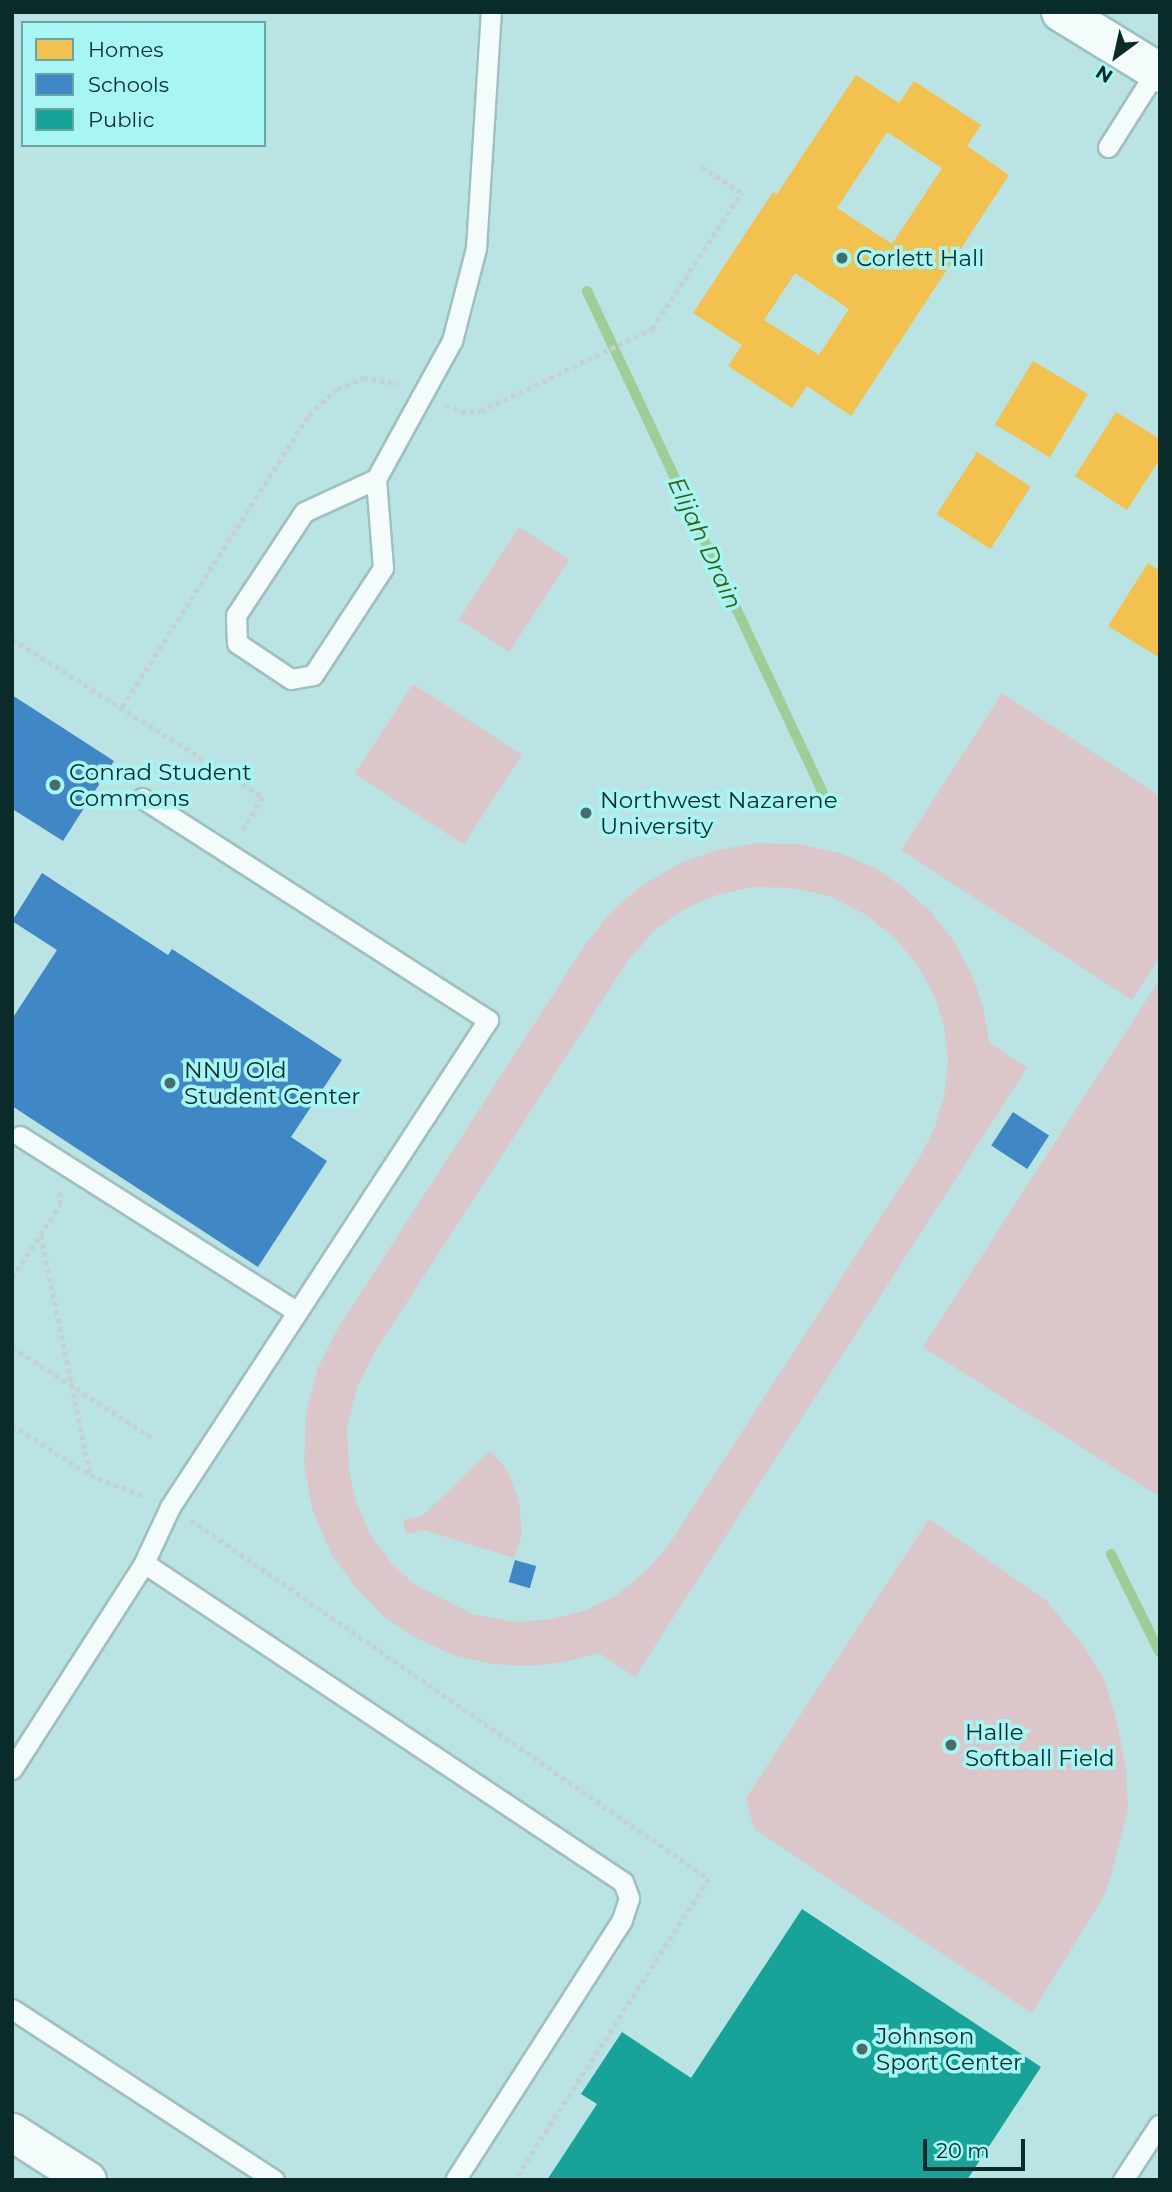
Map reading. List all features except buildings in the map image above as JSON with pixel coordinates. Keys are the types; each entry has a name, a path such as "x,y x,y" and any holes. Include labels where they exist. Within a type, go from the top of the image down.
{"main road":[{"path":"1061,12 1159,70"}],"street":[{"path":"12,2132 86,2180"}],"lane":[{"path":"376,479 304,512 236,615 237,643 291,679 313,675 383,568 376,479 452,341 476,248 491,12"},
{"path":"1108,147 1159,70"},
{"path":"12,1769 145,1563 170,1507 488,1020 142,798"},
{"path":"20,1136 297,1312"},
{"path":"145,1563 623,1882 629,1898 622,1920 454,2180"},
{"path":"12,2009 274,2180"},
{"path":"1123,2180 1159,2125"}],"path":[{"path":"570,367 652,329 741,193 698,165"},
{"path":"12,639 263,797 229,853"},
{"path":"12,1278 60,1205 61,1161"},
{"path":"41,1235 90,1475"},
{"path":"12,1347 154,1438"}],"shaded area":[{"path":"519,527 569,560 509,652 459,619"},
{"path":"413,684 522,755 464,845 355,774"},
{"path":"1002,693 1160,796 1160,957 1132,1000 901,850"},
{"path":"757,843 797,844 840,853 877,869 904,888 932,913 955,943 971,973 983,1006 989,1042 1027,1068 635,1677 599,1653 564,1662 528,1666 491,1664 453,1655 416,1638 382,1615 356,1588 330,1552 312,1508 304,1464 306,1414 317,1370 337,1330 585,945 610,913 640,887 678,864 718,850","holes":["753,887 791,888 829,896 866,915 895,938 917,964 935,997 944,1027 948,1062 944,1096 935,1127 919,1158 670,1543 649,1568 617,1595 586,1610 553,1619 514,1622 472,1614 415,1585 392,1564 370,1534 356,1502 349,1470 347,1429 357,1387 376,1350 629,959 656,929 684,909 717,895"]},
{"path":"1160,979 1160,1497 923,1347"},
{"path":"490,1451 507,1470 519,1501 522,1534 514,1558 424,1530 406,1534 403,1520 422,1516"},
{"name":"Halle Softball Field","path":"929,1519 1047,1601 1085,1648 1104,1679 1117,1722 1126,1769 1128,1810 1112,1873 1104,1896 1032,2013 754,1829 746,1798"}],"waterway":[{"name":"Elijah Drain","path":"587,291 824,795"},
{"name":"Elijah Drain","path":"1111,1554 1160,1653"}],"place":[{"name":"Corlett Hall","path":"842,258"},
{"name":"Conrad Student Commons","path":"55,785"},
{"name":"Northwest Nazarene University","path":"586,813"},
{"name":"NNU Old Student Center","path":"170,1083"},
{"name":"Halle Softball Field","path":"951,1745"},
{"name":"Johnson Sport Center","path":"862,2049"}]}
